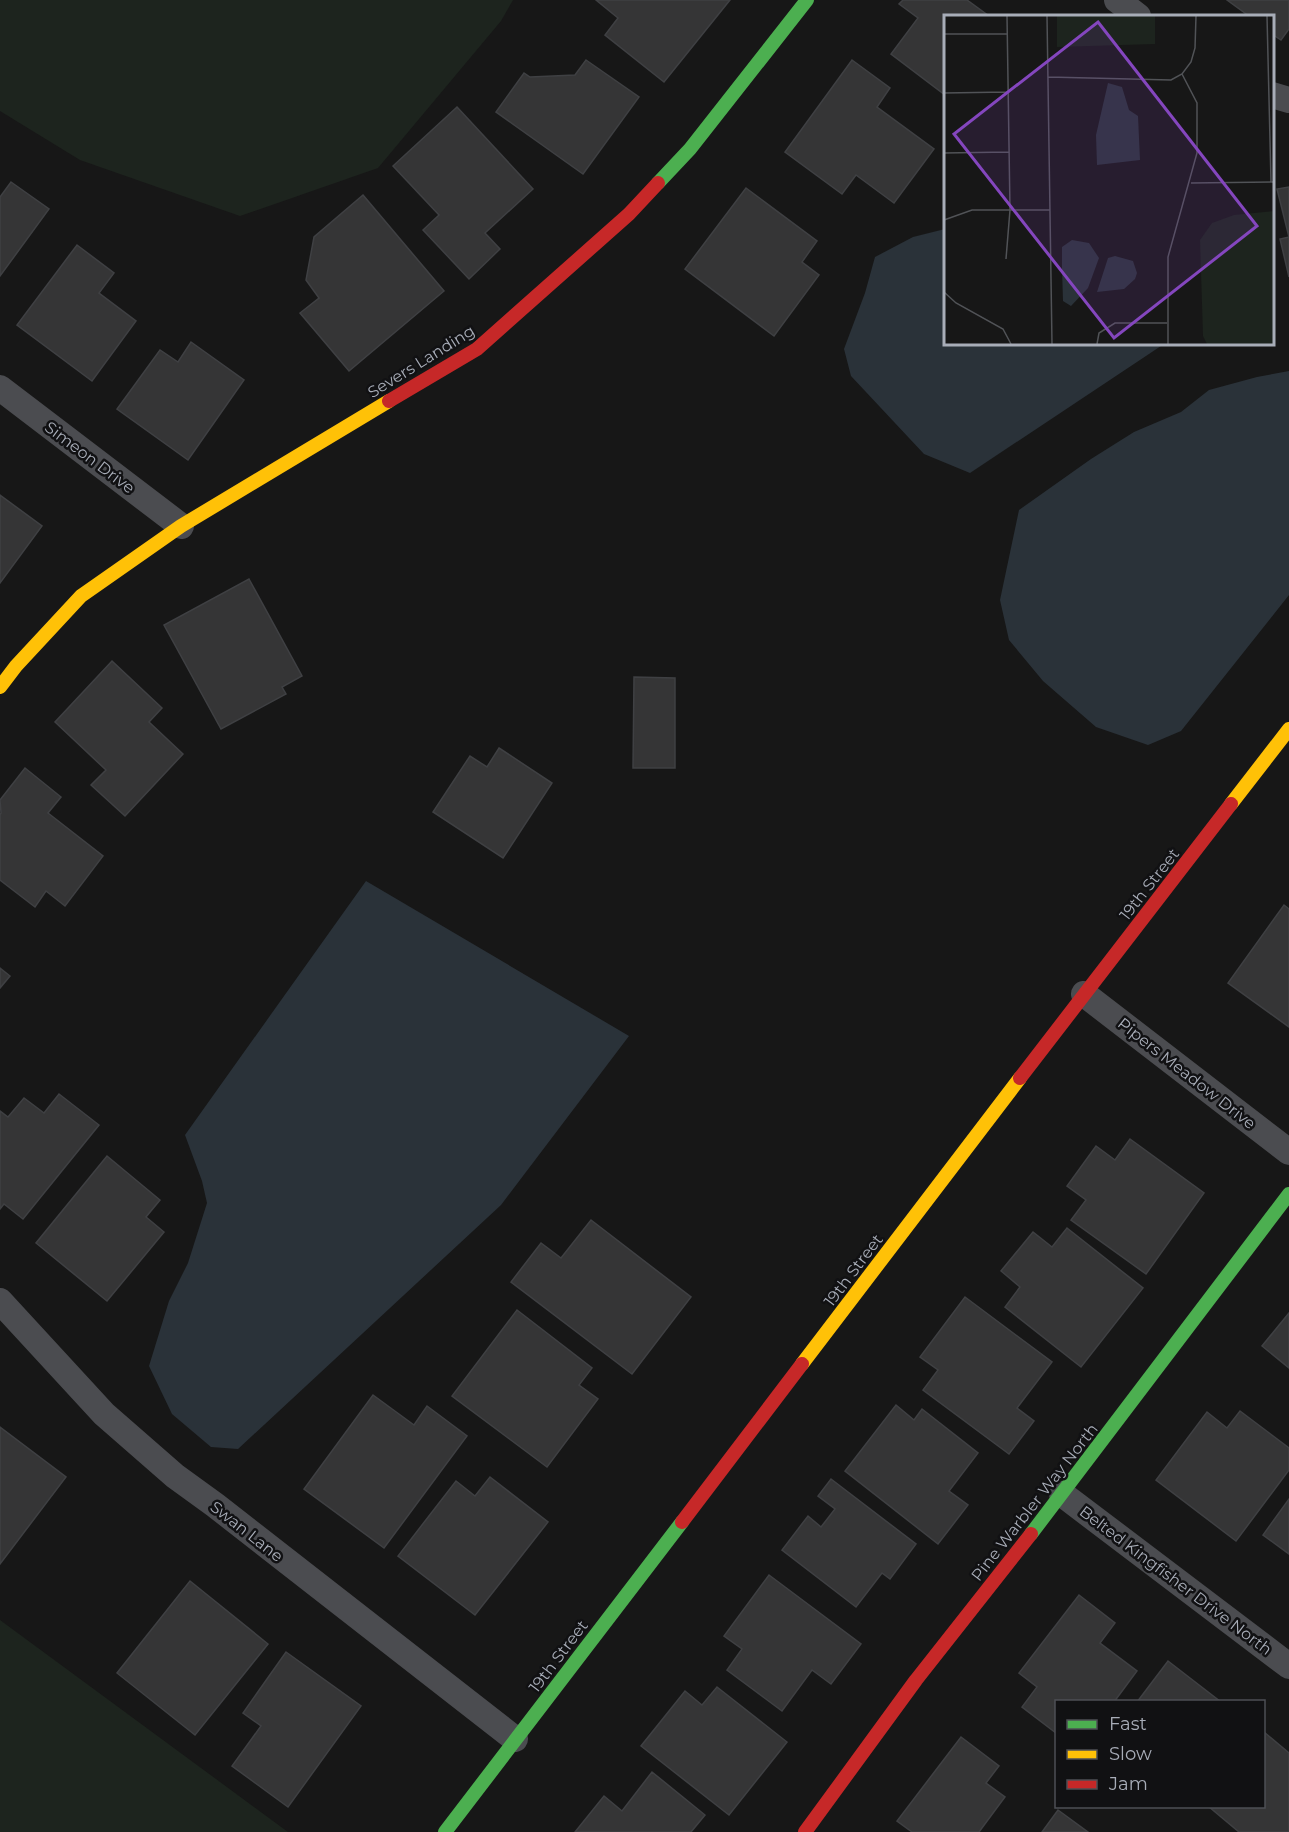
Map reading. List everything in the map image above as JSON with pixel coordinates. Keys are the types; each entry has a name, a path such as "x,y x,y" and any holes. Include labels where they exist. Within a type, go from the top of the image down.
{"street":[{"name":"Severs Landing","path":"0,687 16,666 81,596 181,525 477,349 629,214 690,149 807,0"},
{"path":"1117,0 1137,15"},
{"path":"1274,96 1289,100"},
{"name":"Simeon Drive","path":"0,388 181,525"},
{"name":"19th Street","path":"445,1832 1289,729"},
{"name":"Pipers Meadow Drive","path":"1084,994 1289,1152"},
{"name":"Pine Warbler Way North","path":"805,1832 916,1680 1062,1494 1289,1194"},
{"name":"Swan Lane","path":"0,1301 104,1414 175,1476 516,1739"},
{"name":"Belted Kingfisher Drive North","path":"1062,1494 1289,1666"}],"shaded area":[{"path":"0,0 513,0 501,21 378,168 240,216 80,160 0,111"},
{"path":"944,229 944,345 1162,345 970,473 924,454 851,376 844,349 865,293 875,257 913,237"},
{"path":"1289,371 1289,595 1181,731 1148,745 1096,727 1043,681 1009,640 1000,600 1019,510 1091,459 1134,432 1181,412 1209,390"},
{"path":"366,881 629,1036 501,1205 238,1449 211,1447 172,1414 149,1366 169,1301 188,1263 207,1203 202,1181 185,1135"},
{"path":"0,1620 288,1832 0,1832"}],"building":[{"path":"596,0 730,0 664,82 605,35 618,18"},
{"path":"903,0 967,0 988,15 944,15 944,94 891,54 918,18 899,4"},
{"path":"1227,0 1289,0 1289,29 1281,40 1274,35 1274,15 1248,15"},
{"path":"586,60 639,97 583,174 496,112 524,73 530,77 575,75"},
{"path":"852,60 890,88 877,107 934,149 894,203 856,175 842,194 785,152"},
{"path":"457,107 533,189 485,233 500,249 469,279 423,230 439,215 393,166"},
{"path":"11,182 49,209 0,276 0,197"},
{"path":"1289,187 1289,237 1277,189"},
{"path":"746,188 817,241 802,262 819,275 774,336 685,269"},
{"path":"363,195 444,291 349,371 300,313 319,298 306,280 314,237"},
{"path":"1289,237 1289,277 1280,239"},
{"path":"77,245 114,273 99,293 136,321 92,381 17,325"},
{"path":"191,342 244,380 188,460 117,409 160,350 178,362"},
{"path":"0,495 42,526 0,583"},
{"path":"249,579 302,676 282,687 286,694 221,729 164,625"},
{"path":"112,661 162,708 149,722 183,754 125,816 91,785 106,770 55,722"},
{"path":"634,677 675,678 675,768 633,768"},
{"path":"499,748 552,783 503,858 433,812 470,756 487,767"},
{"path":"25,768 61,797 48,813 103,856 65,906 46,891 35,907 0,880 0,800"},
{"path":"1284,905 1289,909 1289,1027 1228,983"},
{"path":"0,968 10,976 0,988"},
{"path":"59,1094 99,1125 23,1219 4,1204 0,1209 0,1111 8,1117 24,1098 44,1113"},
{"path":"1130,1139 1204,1193 1146,1274 1071,1220 1086,1200 1067,1186 1096,1146 1115,1160"},
{"path":"107,1156 160,1200 146,1217 164,1232 107,1301 36,1243"},
{"path":"591,1220 691,1297 632,1374 511,1282 541,1243 561,1258"},
{"path":"1067,1228 1143,1288 1081,1367 1005,1307 1020,1287 1001,1271 1033,1232 1052,1247"},
{"path":"965,1297 1052,1362 1017,1408 1034,1421 1009,1454 923,1390 938,1370 920,1357"},
{"path":"517,1310 592,1368 579,1385 598,1399 547,1467 452,1396"},
{"path":"1289,1313 1289,1368 1262,1346"},
{"path":"373,1395 414,1425 427,1406 467,1436 384,1548 304,1489"},
{"path":"896,1405 914,1420 922,1409 978,1453 949,1491 968,1505 938,1544 845,1471"},
{"path":"1240,1411 1289,1448 1289,1470 1236,1541 1156,1480 1207,1412 1227,1428"},
{"path":"0,1427 66,1477 0,1564"},
{"path":"490,1477 548,1522 475,1615 398,1556 456,1481 475,1496"},
{"path":"831,1479 916,1544 890,1579 882,1573 856,1607 782,1550 808,1516 821,1527 835,1509 818,1496"},
{"path":"1289,1499 1289,1554 1263,1535"},
{"path":"769,1575 861,1644 831,1684 812,1670 782,1711 727,1670 742,1649 724,1636"},
{"path":"190,1581 268,1644 195,1735 117,1673"},
{"path":"1079,1595 1115,1623 1100,1643 1137,1671 1115,1700 1055,1700 1055,1732 1022,1707 1037,1687 1019,1673"},
{"path":"286,1652 361,1706 288,1807 232,1766 261,1726 243,1713"},
{"path":"1168,1661 1218,1700 1139,1700"},
{"path":"717,1687 787,1742 729,1815 641,1746 685,1691 702,1705"},
{"path":"1265,1733 1289,1753 1289,1832 1239,1832 1210,1808 1265,1808"},
{"path":"961,1737 999,1766 986,1783 1005,1797 979,1832 912,1832 897,1821"},
{"path":"652,1772 705,1815 691,1832 575,1832 604,1796 622,1811"},
{"path":"1058,1810 1088,1832 1042,1832"}],"traffic: fast":[{"path":"658,183 690,149 807,0"},
{"path":"1031,1534 1289,1194"},
{"path":"445,1832 682,1522"}],"traffic: slow":[{"path":"0,687 16,666 81,596 181,526 389,401"},
{"path":"1231,804 1289,729"},
{"path":"802,1364 1020,1078"}],"traffic: jam":[{"path":"389,401 477,349 629,214 658,183"},
{"path":"1020,1078 1231,804"},
{"path":"682,1522 802,1364"},
{"path":"805,1832 916,1680 1031,1534"}]}
